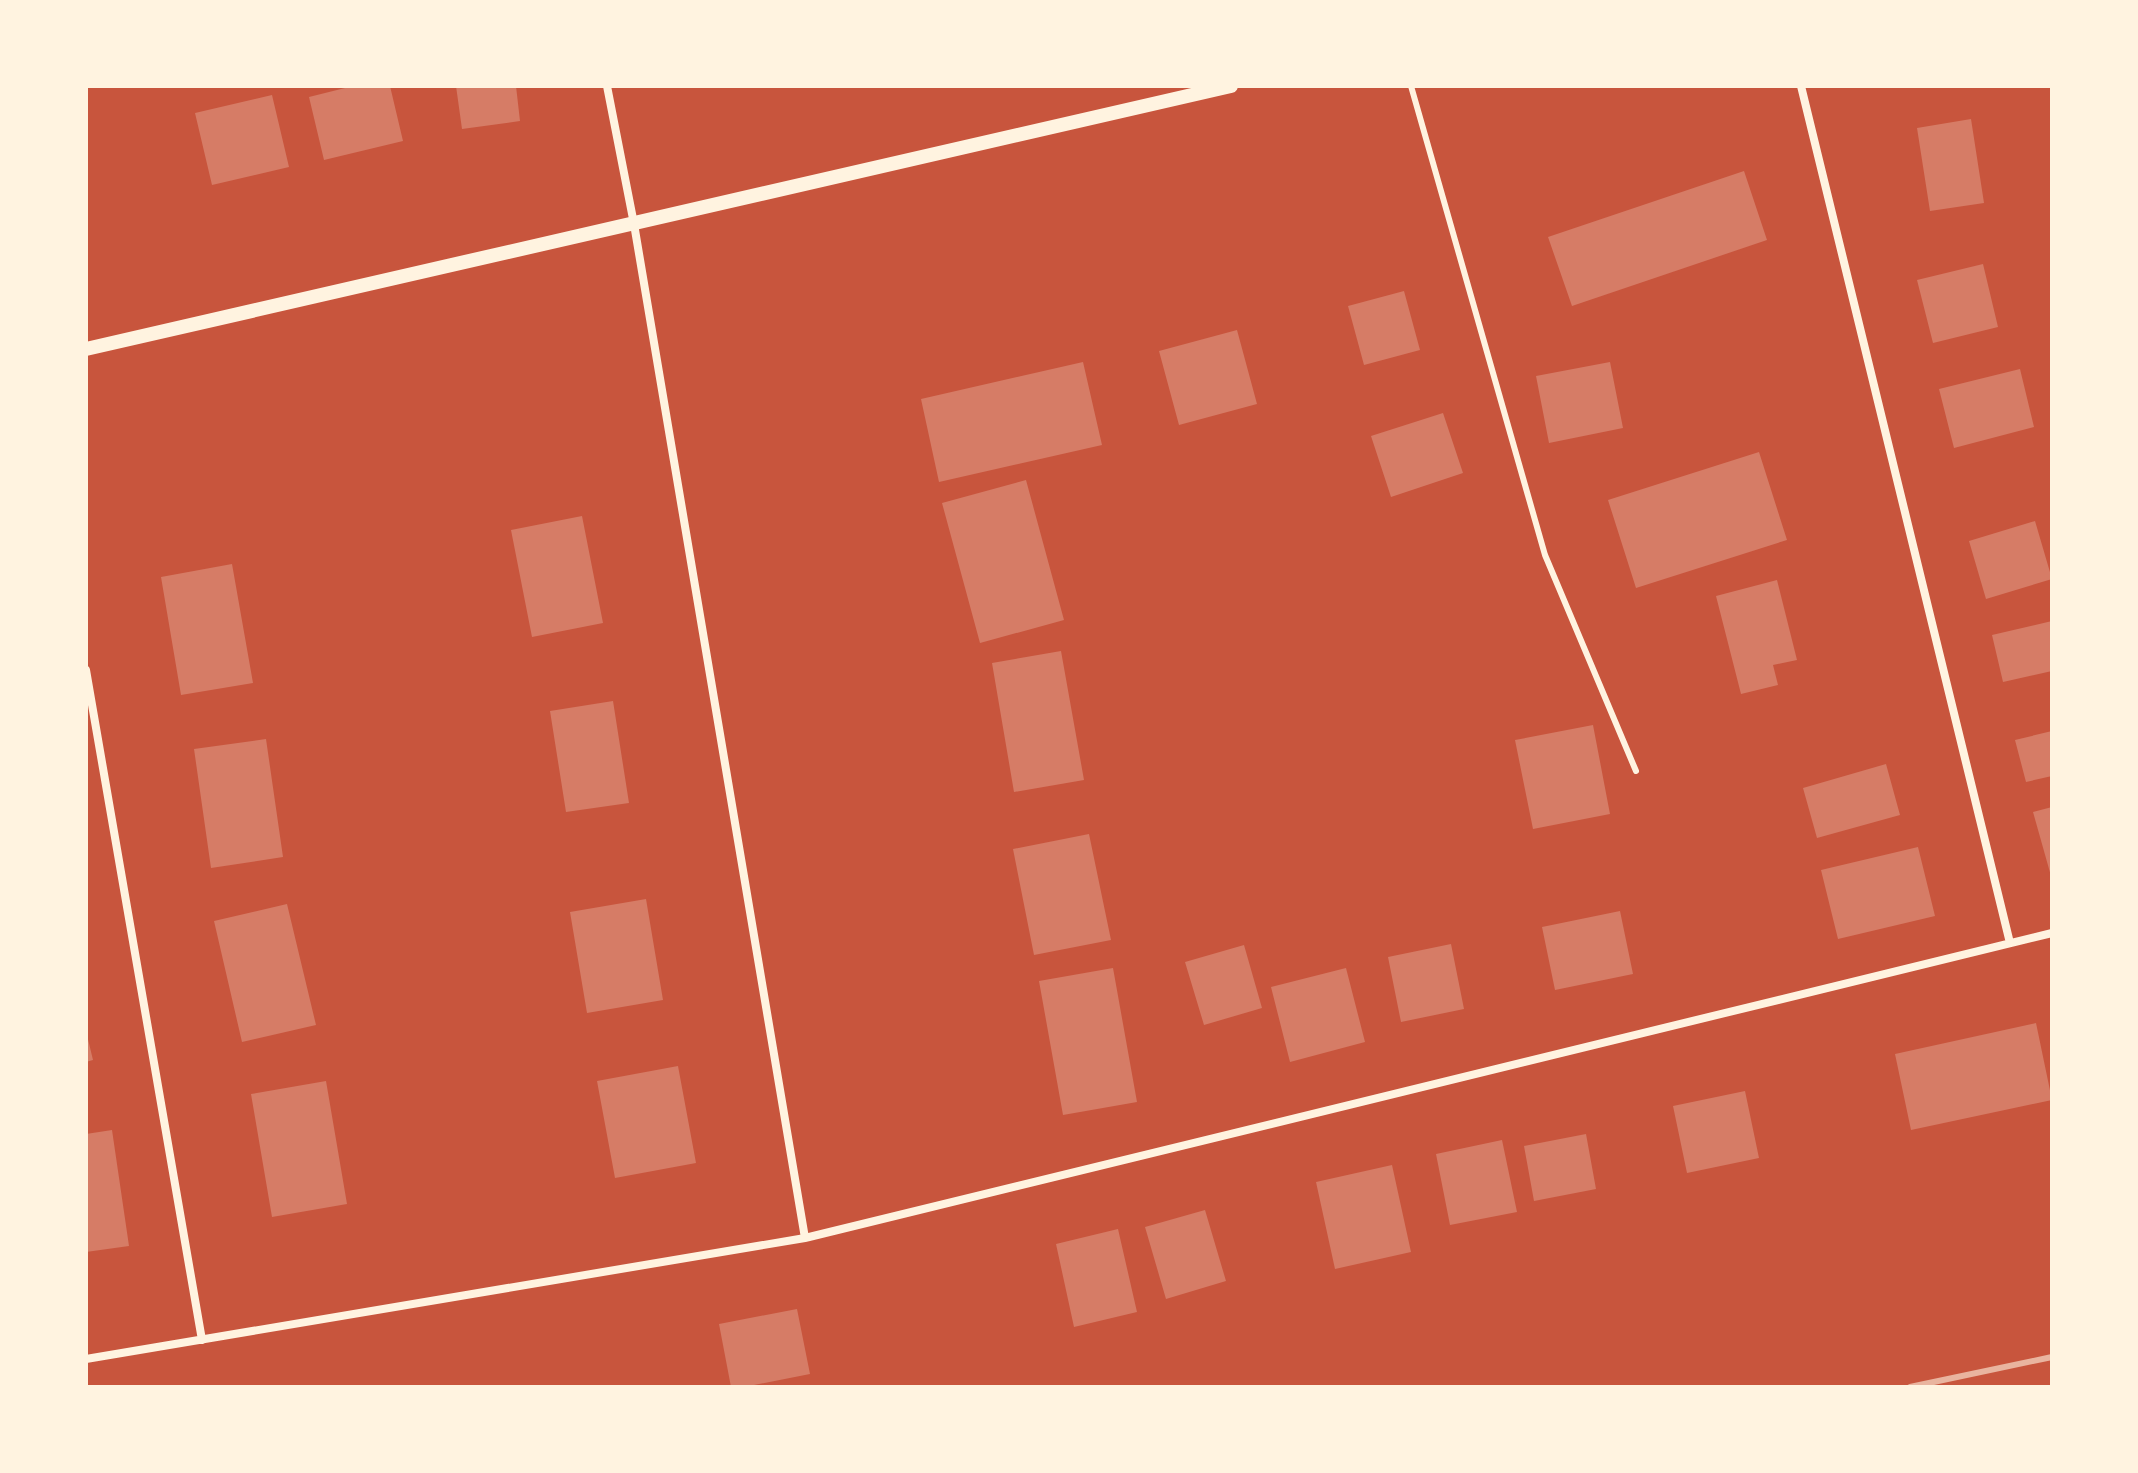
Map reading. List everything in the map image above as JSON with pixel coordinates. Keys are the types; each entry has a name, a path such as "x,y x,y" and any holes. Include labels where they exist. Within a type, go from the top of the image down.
{"street":[{"path":"607,86 634,224 805,1238"},
{"path":"86,349 634,224 1182,92 1231,86"},
{"path":"1801,86 2010,943"},
{"path":"86,670 202,1340"},
{"path":"86,1359 805,1238 2052,933"}],"lane":[{"path":"1411,86 1545,555 1636,771"}],"building":[{"path":"353,86 390,86 403,141 324,160 309,97"},
{"path":"456,86 516,86 520,121 462,129"},
{"path":"272,95 289,167 212,185 195,113"},
{"path":"1971,119 1984,203 1930,211 1917,128"},
{"path":"1744,171 1767,240 1572,306 1548,237"},
{"path":"1983,264 1998,327 1933,343 1917,280"},
{"path":"1404,291 1420,350 1364,365 1348,306"},
{"path":"1237,330 1257,404 1179,425 1159,351"},
{"path":"1083,362 1102,445 939,482 921,399"},
{"path":"1610,362 1623,428 1549,443 1536,376"},
{"path":"2020,369 2034,427 1954,448 1939,389"},
{"path":"1443,413 1463,473 1391,497 1371,436"},
{"path":"1759,452 1787,540 1636,588 1608,500"},
{"path":"1026,480 1064,620 980,643 942,503"},
{"path":"582,516 603,623 532,637 511,530"},
{"path":"2035,521 2052,579 1986,599 1969,541"},
{"path":"232,564 253,683 181,695 161,577"},
{"path":"1777,580 1797,660 1773,665 1778,685 1741,694 1716,596"},
{"path":"2052,621 2052,671 2003,682 1992,635"},
{"path":"1061,651 1084,780 1014,792 992,663"},
{"path":"613,701 629,803 566,812 550,711"},
{"path":"1593,725 1610,814 1533,829 1515,740"},
{"path":"2052,731 2052,776 2026,782 2015,740"},
{"path":"266,739 283,857 211,868 194,749"},
{"path":"1886,764 1900,815 1817,838 1803,788"},
{"path":"2052,807 2052,876 2051,876 2033,812"},
{"path":"1089,834 1111,940 1034,955 1013,849"},
{"path":"1918,847 1935,916 1838,939 1821,870"},
{"path":"646,899 663,1000 587,1013 570,912"},
{"path":"287,904 316,1025 242,1042 214,921"},
{"path":"1620,911 1633,974 1555,990 1542,927"},
{"path":"1451,944 1464,1009 1401,1022 1388,957"},
{"path":"1244,945 1262,1008 1204,1025 1185,962"},
{"path":"1113,968 1137,1102 1063,1115 1039,981"},
{"path":"1346,968 1365,1042 1290,1062 1271,987"},
{"path":"2036,1023 2052,1100 1911,1130 1895,1054"},
{"path":"86,1031 93,1060 86,1062"},
{"path":"678,1066 696,1163 615,1178 597,1081"},
{"path":"326,1081 347,1204 272,1217 251,1094"},
{"path":"1745,1091 1759,1158 1687,1173 1673,1106"},
{"path":"112,1130 129,1246 86,1252 86,1134"},
{"path":"1586,1134 1596,1189 1534,1201 1524,1146"},
{"path":"1502,1140 1517,1212 1450,1225 1436,1154"},
{"path":"1392,1165 1411,1252 1335,1269 1316,1182"},
{"path":"1205,1210 1226,1281 1166,1299 1145,1227"},
{"path":"1118,1229 1137,1312 1074,1327 1056,1244"},
{"path":"797,1309 810,1374 731,1387 719,1324"}],"railway":[{"path":"1910,1387 2052,1357"}]}
